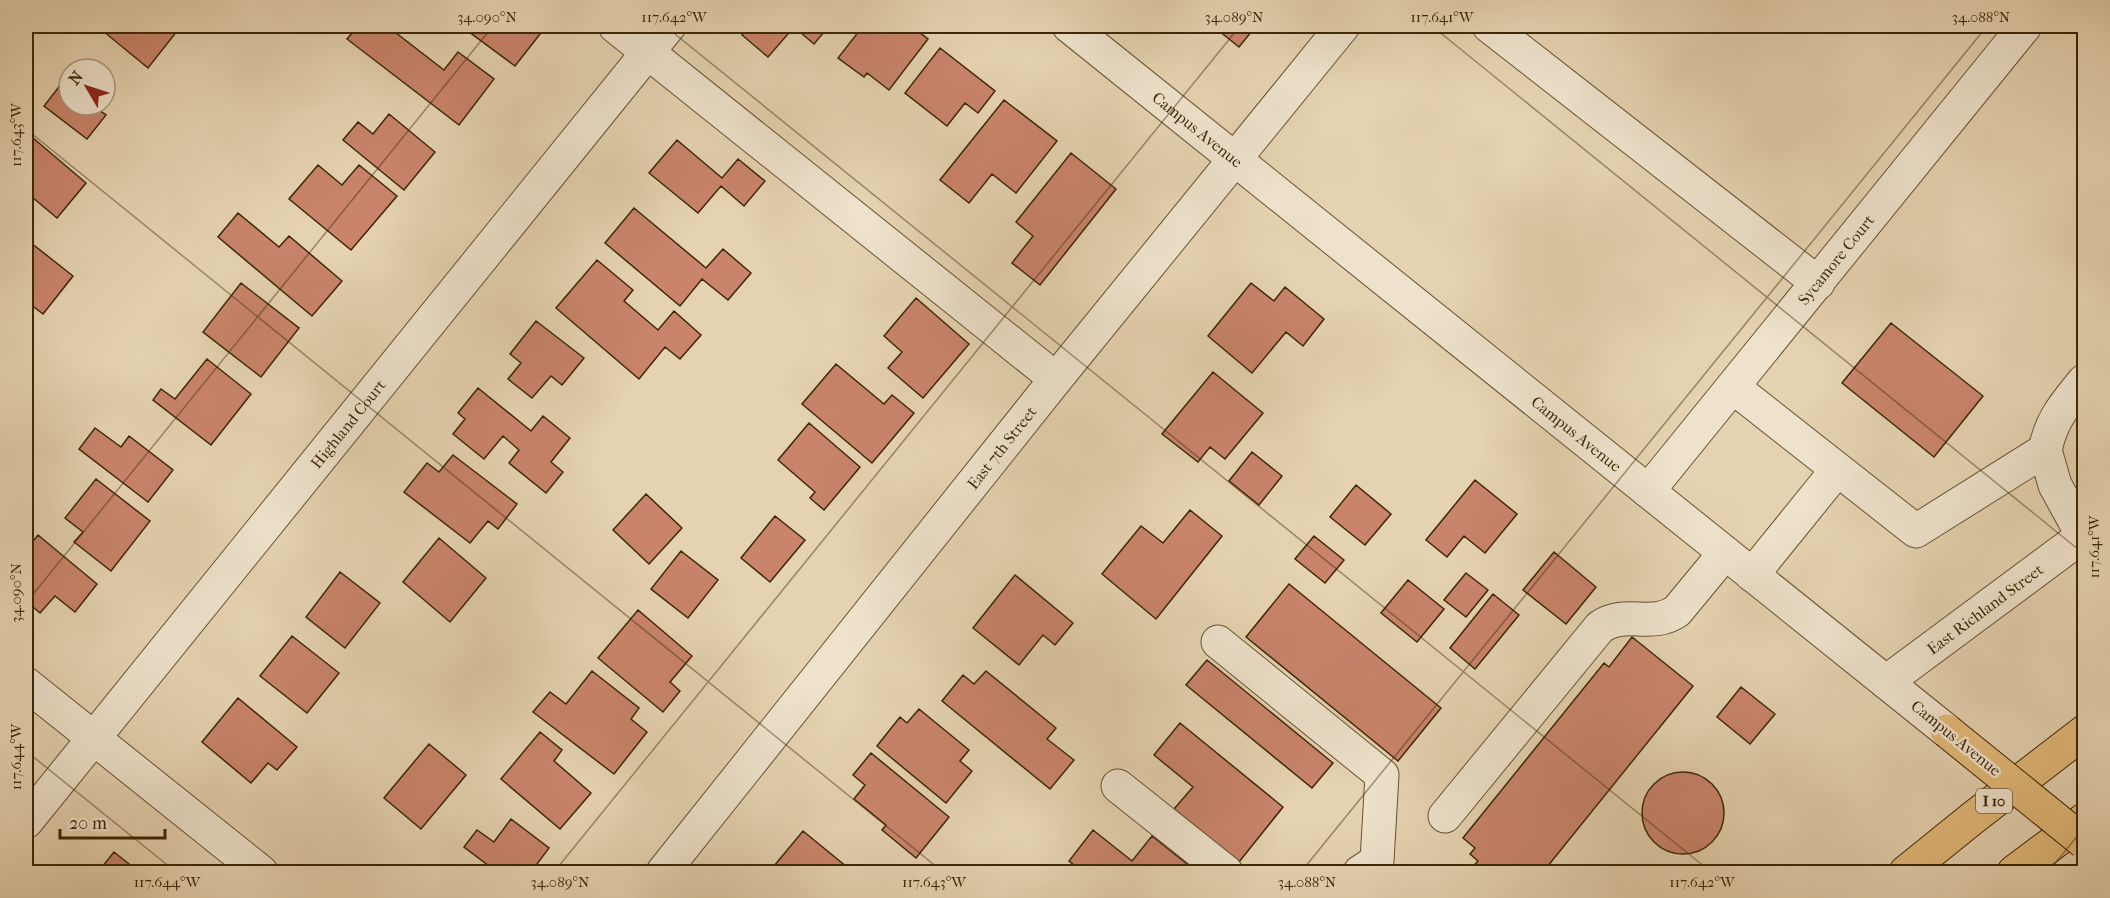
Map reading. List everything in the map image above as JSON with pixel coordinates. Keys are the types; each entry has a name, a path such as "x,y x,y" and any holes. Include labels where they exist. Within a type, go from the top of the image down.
{"main road":[{"name":"Campus Avenue","path":"1947,731 2085,842"},
{"name":"I 10","path":"1905,873 2085,732"},
{"path":"2014,873 2085,820"}],"street":[{"path":"615,26 1056,379"},
{"name":"Highland Court","path":"26,822 669,26"},
{"name":"Campus Avenue","path":"1069,26 1947,731"},
{"name":"East 7th Street","path":"663,873 1056,379 1343,26"},
{"path":"1489,26 1818,283"},
{"name":"Sycamore Court","path":"1648,491 2025,26"},
{"path":"2084,536 2055,485 2045,450 2049,430 2057,415 2085,381"},
{"path":"1733,387 1916,531 2045,450"},
{"path":"1752,575 1837,470"},
{"name":"East Richland Street","path":"1886,682 2084,536"},
{"path":"1445,816 1600,627 1610,620 1623,618 1654,621 1668,617 1677,611 1725,554"},
{"path":"1218,642 1382,775 1369,867"},
{"path":"26,684 261,873"},
{"path":"1118,786 1226,873"}],"building":[{"path":"107,26 181,26 148,68 103,31"},
{"path":"358,26 387,26 444,70 458,52 494,79 459,125 347,39"},
{"path":"461,26 530,26 540,34 515,66"},
{"path":"749,26 829,26 814,44 794,27 768,57 742,35"},
{"path":"863,26 911,26 928,39 889,90 867,73 864,77 838,58"},
{"path":"1215,26 1256,26 1239,47"},
{"path":"940,48 995,91 978,113 965,103 947,126 905,93"},
{"path":"57,89 57,116 44,106"},
{"path":"1004,100 1057,141 1016,193 992,174 969,203 940,180"},
{"path":"389,114 435,152 404,190 343,140 358,122 373,134"},
{"path":"58,117 104,117 87,139"},
{"path":"26,132 86,183 57,218 26,192"},
{"path":"677,140 722,178 738,159 765,181 744,206 721,186 698,213 649,173"},
{"path":"1071,153 1116,189 1040,285 1012,263 1033,236 1016,222"},
{"path":"318,165 342,185 359,165 397,196 351,250 289,199"},
{"path":"634,208 706,268 723,249 751,273 728,300 702,279 680,306 605,243"},
{"path":"238,213 279,247 289,236 342,281 312,316 218,237"},
{"path":"26,239 73,276 43,314 26,301"},
{"path":"597,260 633,290 624,301 658,330 674,311 701,335 680,359 665,347 639,379 556,308"},
{"path":"241,283 299,328 261,377 203,332"},
{"path":"1251,283 1274,301 1285,287 1324,319 1303,346 1286,332 1252,373 1208,336"},
{"path":"916,298 969,344 923,398 888,368 902,352 884,336"},
{"path":"536,321 584,358 562,385 551,376 532,398 508,379 521,363 510,354"},
{"path":"1891,323 1983,396 1934,457 1842,383"},
{"path":"207,359 251,394 211,445 153,400 161,389 175,399"},
{"path":"836,364 884,404 892,395 914,413 872,463 802,404"},
{"path":"1213,372 1263,413 1225,459 1210,447 1198,462 1162,434"},
{"path":"478,388 531,431 543,416 570,438 551,462 563,472 546,493 509,463 519,450 503,436 484,459 453,434 465,419 458,413"},
{"path":"809,423 860,467 824,510 810,498 815,492 778,460"},
{"path":"95,428 121,447 129,436 173,470 148,502 79,449"},
{"path":"1252,452 1282,476 1259,505 1229,481"},
{"path":"453,455 517,504 498,529 488,521 470,543 404,492 427,463 439,472"},
{"path":"96,479 150,521 111,571 74,542 83,532 65,518"},
{"path":"1475,480 1517,514 1485,553 1464,536 1447,557 1426,540"},
{"path":"1356,485 1391,514 1365,545 1330,517"},
{"path":"646,494 682,528 649,564 613,530"},
{"path":"1190,510 1222,536 1156,619 1102,574 1141,526 1163,543"},
{"path":"775,516 805,540 770,582 741,558"},
{"path":"38,535 97,584 75,612 55,596 40,613 26,601 26,550"},
{"path":"1314,536 1344,560 1325,583 1295,559"},
{"path":"439,538 486,578 450,622 403,582"},
{"path":"681,551 718,580 688,618 651,589"},
{"path":"1554,552 1596,587 1566,624 1523,590"},
{"path":"340,572 380,603 345,648 306,617"},
{"path":"1466,573 1488,590 1466,617 1444,600"},
{"path":"1015,575 1073,623 1055,645 1043,635 1019,665 973,628"},
{"path":"1408,580 1444,609 1417,642 1381,613"},
{"path":"1289,584 1441,708 1398,761 1246,637"},
{"path":"1493,594 1519,615 1475,669 1450,648"},
{"path":"638,610 692,656 670,682 680,691 663,712 598,658"},
{"path":"292,636 339,673 307,713 260,676"},
{"path":"1632,637 1693,686 1543,872 1468,872 1478,861 1470,854 1475,848 1463,838 1604,663 1609,667"},
{"path":"1207,660 1333,763 1312,788 1186,685"},
{"path":"592,671 639,708 631,719 647,732 614,774 533,712 550,692 566,704"},
{"path":"986,671 1056,728 1047,739 1074,760 1050,789 942,701 963,675 974,684"},
{"path":"1741,687 1775,714 1750,744 1717,717"},
{"path":"238,698 297,747 277,770 268,763 251,783 202,742"},
{"path":"919,709 969,750 960,761 972,771 946,803 877,746 900,717 907,723"},
{"path":"1180,723 1283,807 1239,862 1174,809 1193,787 1154,755"},
{"path":"540,732 562,750 554,761 591,793 560,829 501,779"},
{"path":"429,744 466,775 421,829 384,798"},
{"path":"871,753 949,817 916,858 882,830 886,825 854,799 865,785 853,775"},
{"path":"1675,772 1691,772 1706,779 1717,790 1724,805 1721,829 1712,842 1691,854 1675,854 1660,847 1649,836 1642,821 1642,805 1649,790 1660,779"},
{"path":"511,819 549,848 531,872 497,872 464,847 477,830 494,842"},
{"path":"1093,830 1132,861 1152,836 1197,872 1083,872 1069,861"},
{"path":"803,831 853,872 769,872"},
{"path":"114,852 139,872 98,872"}]}
